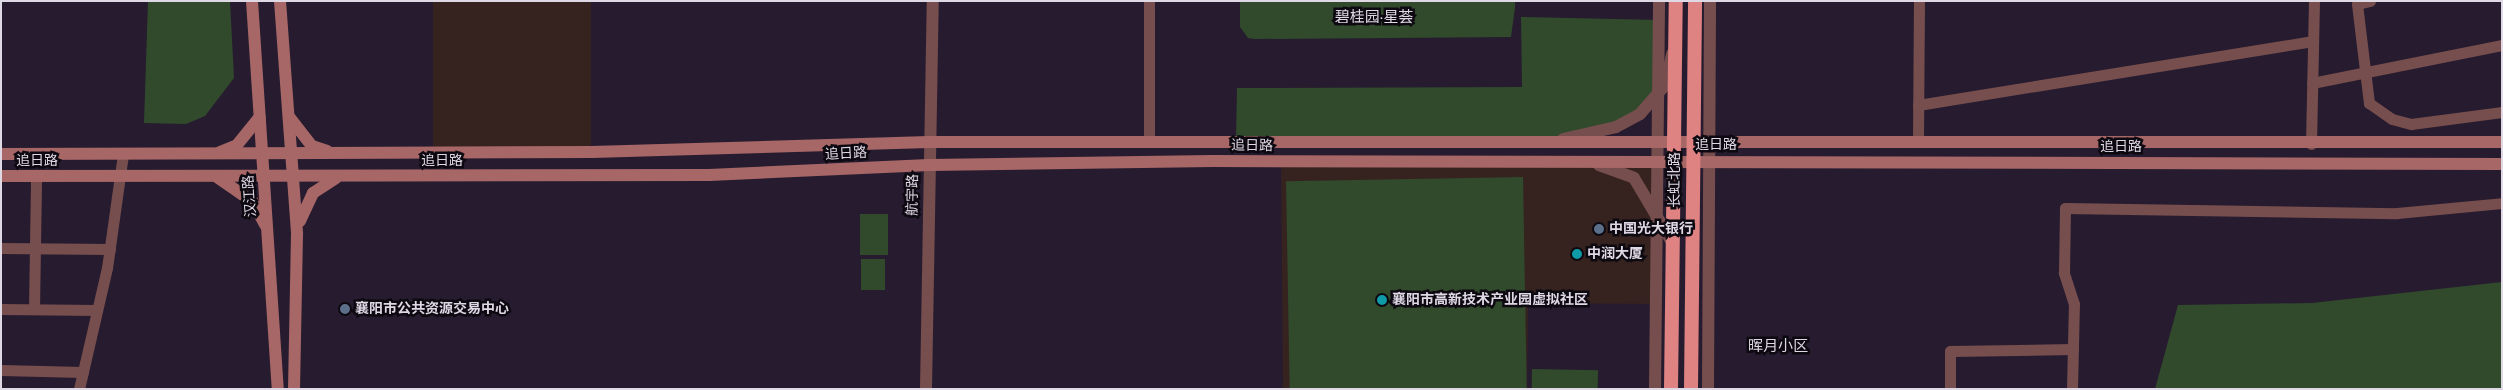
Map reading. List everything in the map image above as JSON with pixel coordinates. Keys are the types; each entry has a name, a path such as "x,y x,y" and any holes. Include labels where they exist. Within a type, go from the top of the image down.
{"highway":[{"name":"长虹北路","path":"1671,389 1676,1"},
{"name":"长虹北路","path":"1692,389 1690,160 1696,1"}],"main road":[{"name":"汉江路","path":"252,1 278,389"},
{"path":"280,1 297,234 294,389"},
{"path":"289,116 312,146 334,154"},
{"path":"214,154 237,145 260,117"},
{"name":"追日路","path":"1,154 334,154 929,142 1673,139 2311,144 2502,142"},
{"name":"追日路","path":"1,176 709,175 929,165 1567,160 2502,164"},
{"path":"214,176 254,202 268,230"},
{"path":"297,234 303,207 313,193 339,176"}],"street":[{"name":"航宇路","path":"926,389 933,1"},
{"path":"1149,1 1149,141"},
{"path":"1654,389 1655,160 1659,1"},
{"path":"1708,389 1710,1"},
{"path":"1918,141 1919,1"},
{"path":"2311,144 2314,1"},
{"path":"2370,1 2357,4 2367,72 2369,103 2392,119 2411,124 2502,112"},
{"path":"1918,105 2313,41"},
{"path":"1562,139 1616,127 1640,114 1657,97 1665,85 1675,42"},
{"path":"2312,83 2502,45"},
{"path":"79,389 110,249 123,154"},
{"path":"1567,160 1612,168 1634,178 1655,209 1672,242"},
{"path":"34,309 36,176"},
{"path":"2072,389 2074,304 2064,273 2065,208 2397,213 2502,203"},
{"path":"1,248 110,249"},
{"path":"1,309 97,310"},
{"path":"1950,389 1950,351 2073,349"},
{"path":"1,370 83,372"}],"shaded area":[{"path":"433,1 591,1 591,153 433,153"},
{"path":"1655,160 1655,304 1528,303 1527,389 1283,389 1281,162"}],"green space":[{"path":"148,1 230,1 234,78 205,116 186,124 144,123"},
{"path":"1240,1 1515,1 1515,7 1511,37 1255,39 1248,38 1240,27"},
{"path":"1521,17 1658,20 1657,97 1640,114 1562,139 1236,141 1237,88 1522,87"},
{"path":"1523,177 1527,389 1290,389 1286,181"},
{"path":"860,214 888,214 888,255 860,255"},
{"path":"861,259 885,259 885,290 861,290"},
{"path":"2502,282 2502,389 2155,389 2178,305 2312,303"},
{"path":"1532,369 1598,370 1598,389 1532,389"}],"place":[{"name":"中国光大银行","path":"1599,229"},
{"name":"中润大厦","path":"1577,254"},
{"name":"襄阳市高新技术产业园虚拟社区","path":"1382,300"},
{"name":"襄阳市公共资源交易中心","path":"345,309"}],"district":[{"name":"碧桂园·星荟","path":"1374,18"},
{"name":"晖月小区","path":"1778,347"}]}
